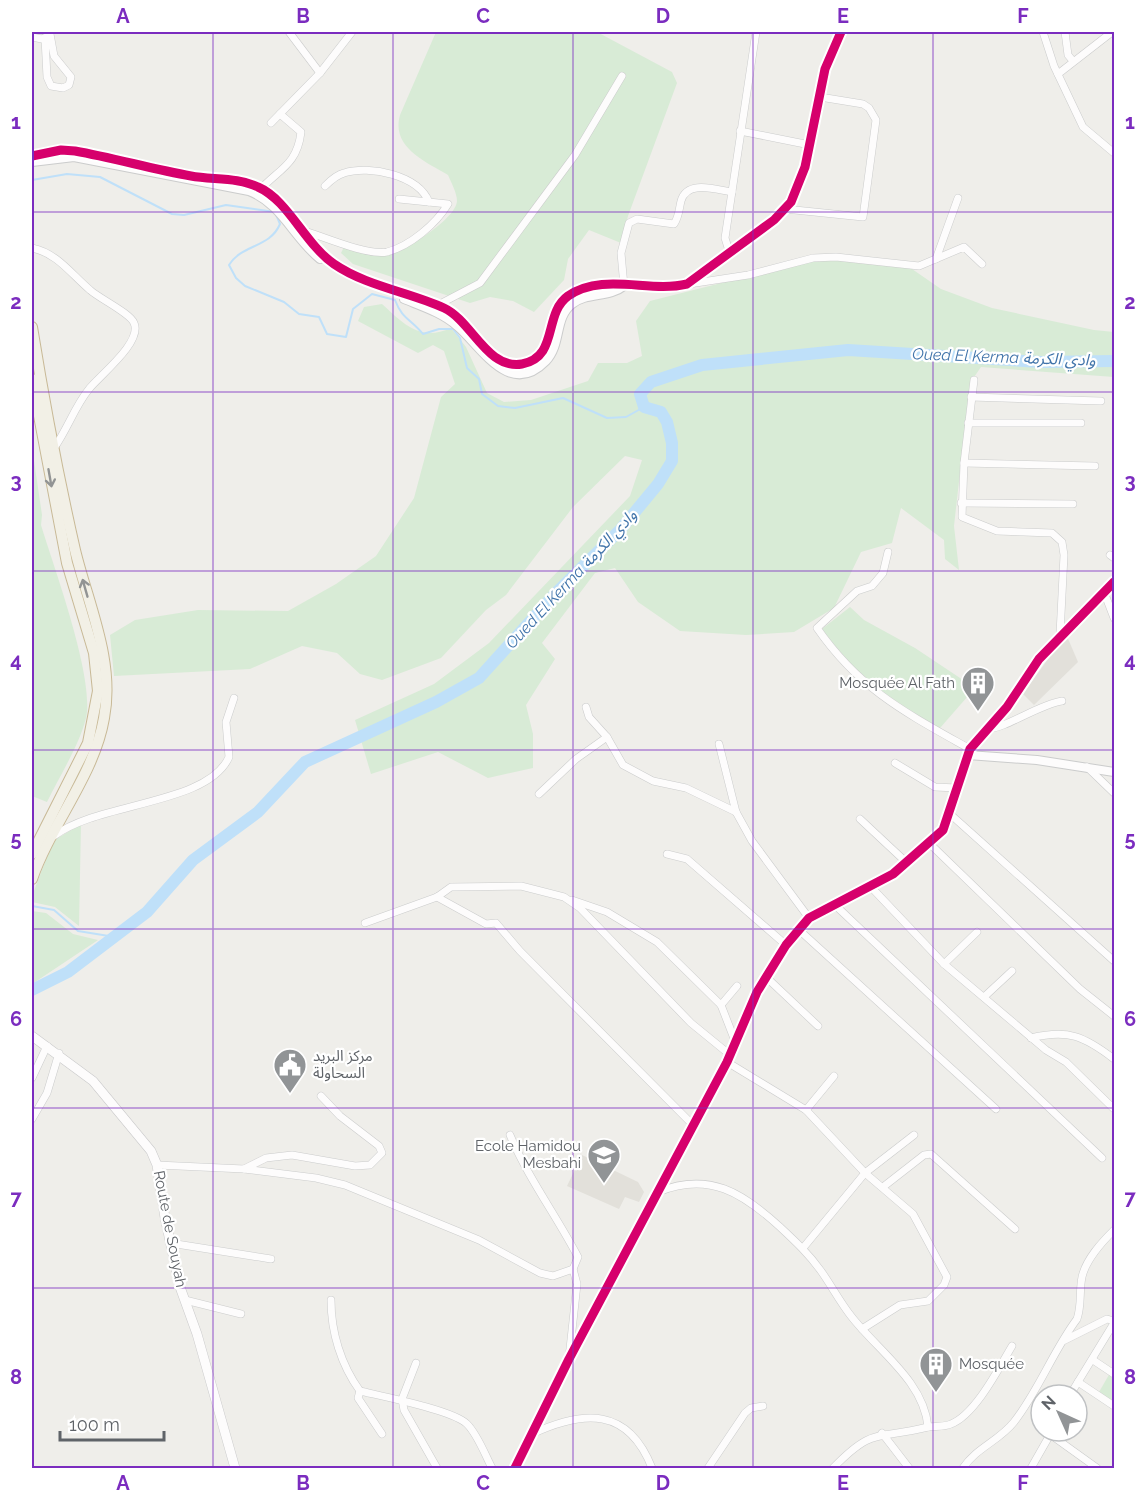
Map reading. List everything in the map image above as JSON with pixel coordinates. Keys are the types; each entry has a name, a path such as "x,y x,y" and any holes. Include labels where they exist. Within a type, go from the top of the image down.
{"highway":[{"path":"32,327 77,559 102,650 107,692 104,719 97,745 48,841 32,879"},
{"path":"32,379 66,556 92,645 98,678 95,717 88,742 32,854"}],"main road":[{"name":"Route de Souyah","path":"32,1036 59,1053 110,1098 151,1151 158,1165 170,1243 235,1468"}],"street":[{"path":"289,32 320,73"},
{"path":"271,123 320,73 352,32"},
{"path":"730,254 725,238 756,32"},
{"path":"687,284 730,254 785,209 798,190 810,145 825,69 841,32"},
{"path":"1043,32 1058,74 1083,127 1114,153"},
{"path":"1065,32 1068,55 1073,61"},
{"path":"1058,74 1112,32"},
{"path":"49,35 54,56 71,77 69,85 63,88 51,86 47,77 49,35"},
{"path":"32,38 49,35"},
{"path":"429,310 480,283 575,156 622,76"},
{"path":"785,209 863,217 876,120 868,108 862,104 820,97"},
{"path":"259,191 287,166 300,145 301,132 280,114"},
{"path":"740,131 810,145"},
{"path":"32,156 61,150 75,151 190,176 250,183 273,205 303,243 328,266 359,282 429,310 458,327 488,360 498,367 520,373 539,366 547,360 557,340 561,320 573,303 624,286"},
{"path":"32,162 74,157 259,191 284,208 298,229 322,254 345,270 438,306 459,317 500,360 511,364 523,364 543,352 549,341 554,316 567,297 587,288 612,283 668,289 748,275 813,258 836,257 912,267 964,247 982,264"},
{"path":"325,186 342,173 350,171 387,173 417,186 425,193 429,202"},
{"path":"624,286 621,276 621,253 629,223 637,219 674,224 685,193 698,187 732,192"},
{"path":"936,259 958,198"},
{"path":"298,229 368,250 387,252 430,228 448,204 399,199"},
{"path":"32,248 55,257 96,295 129,316 136,327 123,353 88,390 54,448"},
{"path":"974,380 964,463 962,517 997,531 1047,532 1058,535 1062,542 1064,555 1060,634"},
{"path":"971,397 1101,401"},
{"path":"968,423 1081,423"},
{"path":"964,463 1095,466"},
{"path":"961,503 1073,504"},
{"path":"888,552 883,573 872,586 857,591 817,628 840,659 866,684 969,752 1114,772"},
{"path":"515,1468 569,1359 694,1126 766,977 786,945 809,918 871,887 906,862 943,830 969,752 985,729 1007,707 1039,659 1060,634 1114,582"},
{"path":"1104,592 1114,618"},
{"path":"48,841 75,822 195,788 213,778 229,757 226,722 234,698"},
{"path":"985,729 994,729 1036,708 1062,701"},
{"path":"586,706 589,717 607,737 622,765 637,774 686,788 736,812"},
{"path":"540,794 576,759 607,737"},
{"path":"719,744 736,812 752,841 809,918"},
{"path":"895,763 929,785 957,788"},
{"path":"1087,767 1114,793"},
{"path":"950,814 1114,961"},
{"path":"860,819 906,862"},
{"path":"929,843 1080,989 1114,1016"},
{"path":"667,854 687,859 786,945"},
{"path":"365,923 437,897 451,887 521,886 564,897 607,912 657,942 722,1005 735,1041"},
{"path":"871,887 944,964 1030,1038 1066,1062 1114,1109"},
{"path":"437,897 486,924 496,923 520,951 694,1126"},
{"path":"564,897 580,908 728,1058 806,1110 865,1173 913,1214 947,1277 944,1285 928,1301 900,1305 862,1329"},
{"path":"835,905 1102,1158"},
{"path":"798,929 996,1109"},
{"path":"944,964 977,932"},
{"path":"984,997 1012,971"},
{"path":"766,977 818,1026"},
{"path":"722,1005 736,986"},
{"path":"1030,1038 1055,1032 1079,1036 1114,1059"},
{"path":"32,1078 47,1046"},
{"path":"32,1119 47,1093 59,1053"},
{"path":"806,1110 834,1076"},
{"path":"244,1169 266,1158 282,1155 355,1166 369,1165 377,1160 382,1153 379,1146 340,1116 321,1096"},
{"path":"510,1135 532,1183 551,1206 563,1234 578,1257 573,1269 577,1284 569,1359"},
{"path":"803,1248 865,1173 914,1135"},
{"path":"883,1187 924,1155 930,1154 1015,1229"},
{"path":"158,1165 244,1169 316,1178 345,1185 479,1240 540,1274 553,1276 573,1269"},
{"path":"658,1191 676,1184 695,1183 738,1193 761,1209 803,1248 862,1329 905,1376 922,1402 928,1427"},
{"path":"963,1468 976,1451 1014,1423 1082,1308 1082,1277 1086,1266 1096,1249 1114,1230"},
{"path":"170,1243 270,1259"},
{"path":"185,1300 241,1314"},
{"path":"331,1300 333,1324 341,1357 347,1372 360,1391 402,1399 466,1424 492,1468"},
{"path":"1065,1340 1107,1319 1114,1322 1078,1383"},
{"path":"833,1468 854,1446 882,1433 951,1425 964,1416 988,1385 1012,1346"},
{"path":"1093,1360 1114,1374"},
{"path":"416,1364 402,1399 404,1410 437,1468"},
{"path":"1089,1390 1114,1406"},
{"path":"360,1391 358,1398 382,1434"},
{"path":"708,1468 745,1413 752,1408 763,1406"},
{"path":"532,1434 566,1420 598,1416 612,1420 634,1439 652,1468"},
{"path":"882,1433 909,1468"},
{"path":"1031,1468 1045,1443"},
{"path":"1064,1443 1097,1468"}],"shaded area":[{"path":"1066,634 1078,662 1034,705 1023,694"},
{"name":"Ecole Hamidou Mesbahi","path":"582,1155 638,1182 644,1192 639,1202 625,1197 619,1209 567,1186"}],"green space":[{"path":"436,32 597,32 672,72 677,83 628,216 621,243 589,230 568,259 564,280 534,312 513,301 490,297 470,303 353,264 341,253 344,247 380,256 399,250 425,236 447,218 454,209 457,198 448,175 412,152 400,136 398,126 400,115"},
{"path":"821,258 899,260 941,289 992,308 1094,330 1114,332 1114,377 981,367 970,383 954,526 959,570 945,559 944,540 901,508 892,543 861,552 834,608 794,632 746,635 680,631 638,602 615,568 595,573 542,643 555,659 526,705 533,734 533,768 488,778 438,752 371,774 355,720 434,684 489,643 630,496 642,460 625,456 573,507 506,595 486,610 441,658 382,680 360,674 337,653 302,646 250,669 114,676 110,635 135,620 198,610 288,611 336,584 376,556 414,498 441,397 455,384 444,351 433,345 418,353 358,321 364,307 382,304 405,324 421,332 440,332 451,328 466,347 487,393 504,402 531,400 588,381 598,363 627,363 642,356 636,321 650,301"},
{"path":"32,447 42,515 41,525 72,623 85,677 87,700 86,718 79,739 47,802 32,796"},
{"path":"850,607 864,620 915,648 975,688 940,728 875,686 848,661 822,629"},
{"path":"81,824 79,926 55,907 32,902 32,896 53,841"},
{"path":"32,911 46,913 73,934 98,940 32,984"},
{"path":"1110,1373 1114,1376 1114,1402 1099,1392"}],"waterway":[{"path":"32,180 67,174 100,177 172,214 184,215 226,205 275,212 280,224 270,238 241,253 229,265 236,278 245,286 284,302 299,314 319,317 327,334 346,337 353,309 372,294 395,300 404,315 423,334 439,329 453,329 460,338 467,368 479,379 482,394 498,406 515,408 563,398 607,418 626,417 644,407"},
{"name":"Oued El Kerma وادي الكرمة","path":"32,990 68,972 147,912 193,860 258,812 305,762 436,702 479,678 556,593 620,530 658,484 672,461 672,443 667,422 661,412 644,407 640,394 651,382 702,365 848,350 1041,362 1114,361"},
{"path":"32,906 54,910 78,931 115,937"}],"cycle path":[{"path":"32,156 61,150 75,151 176,173 234,180 258,187 269,193 288,212 314,245 334,264 360,278 444,308 454,314 499,360 510,364 522,364 534,360 541,353 555,313 568,296 596,285 672,286 687,284 774,220 791,202 805,167 825,69 841,32"},
{"path":"515,1468 569,1359 727,1062 757,992 786,945 809,918 893,874 943,830 970,749 1007,707 1039,659 1114,582"}],"place":[{"name":"Mosquée Al Fath","path":"978,712"},
{"name":"مركز البريد السحاولة","path":"290,1094"},
{"name":"Ecole Hamidou Mesbahi","path":"604,1184"},
{"name":"Mosquée","path":"936,1393"}]}
